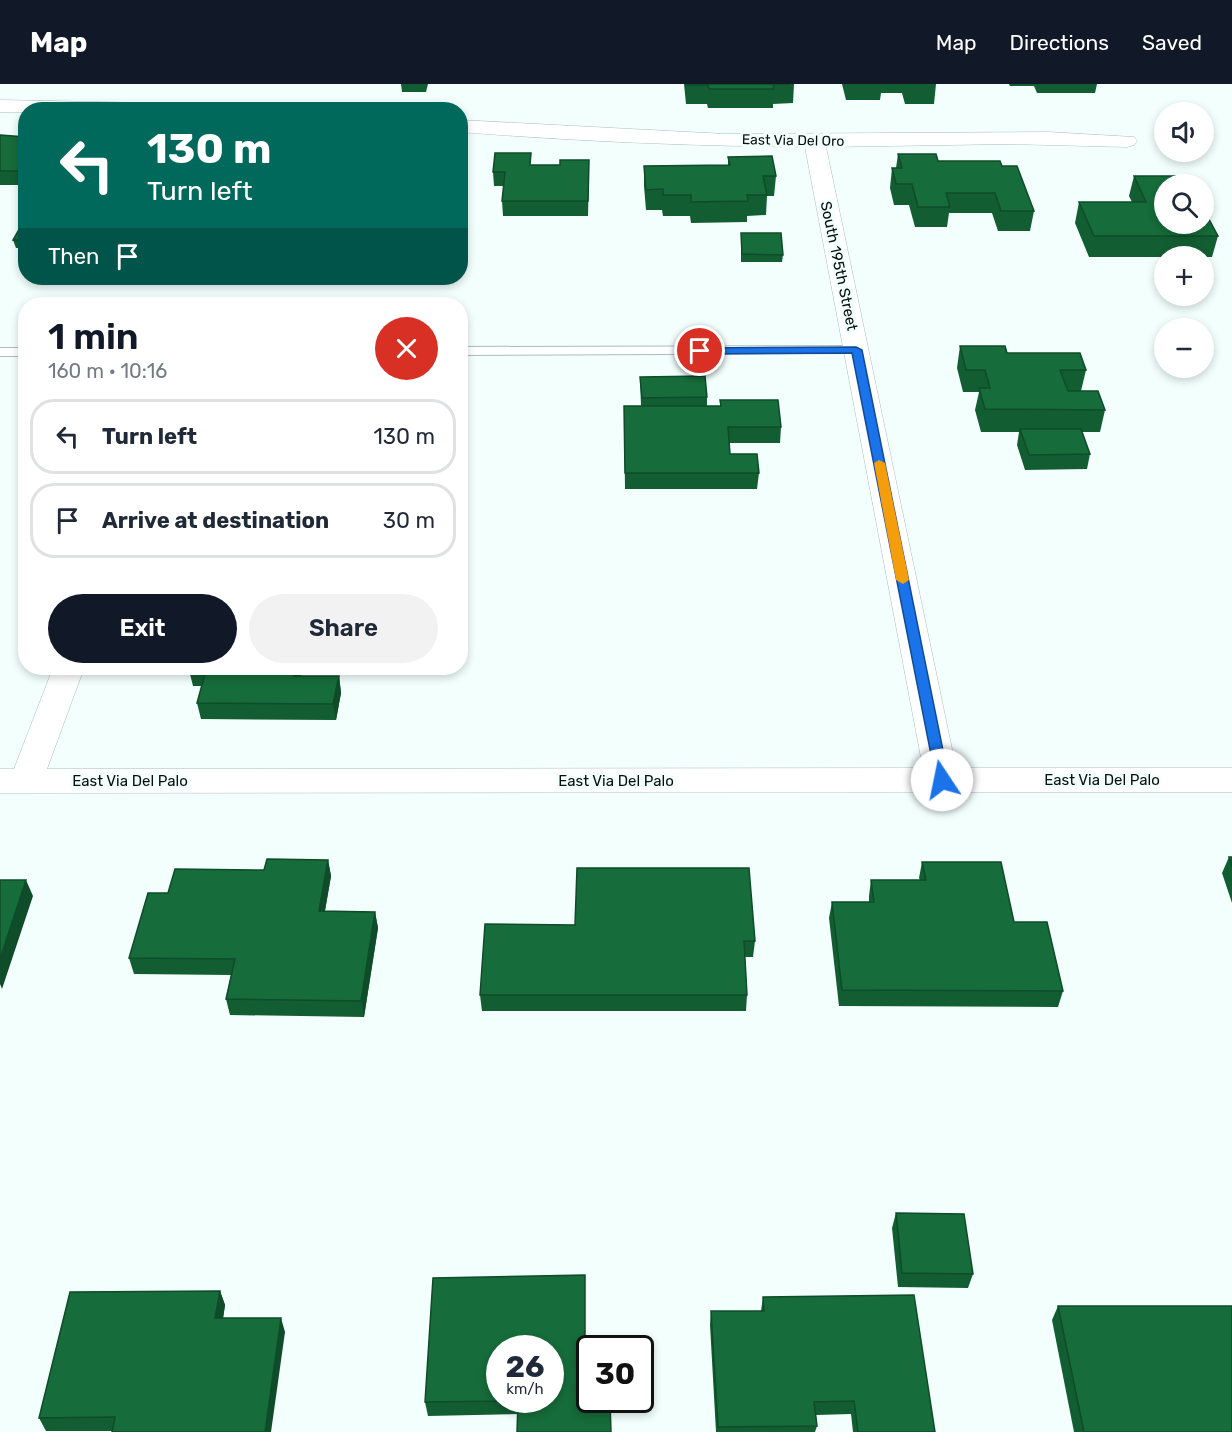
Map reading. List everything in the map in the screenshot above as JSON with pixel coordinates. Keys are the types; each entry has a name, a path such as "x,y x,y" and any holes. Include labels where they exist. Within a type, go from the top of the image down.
{"street":[{"path":"0,106 18,106"},
{"name":"East Via Del Oro","path":"468,126 654,137 814,141 1052,136 1127,141"},
{"name":"South 195th Street","path":"814,141 942,780"},
{"path":"13,781 65,675"},
{"name":"East Via Del Palo","path":"13,781 1232,780"}],"lane":[{"path":"468,351 856,350"},
{"path":"0,352 18,352"}],"building":[{"path":"686,84 773,84 774,89 709,89 708,85"},
{"path":"0,135 18,136 18,171 0,171"},
{"path":"495,153 531,153 530,165 560,165 560,160 589,160 588,201 502,201 505,172 493,172"},
{"path":"898,154 936,154 938,161 1000,161 1002,166 1017,166 1034,211 1001,211 995,193 946,193 950,207 918,207 912,184 896,184 892,168 902,168"},
{"path":"772,156 776,176 763,176 767,195 747,195 748,201 691,202 691,195 663,195 663,189 646,190 644,166 730,165 728,157"},
{"path":"1134,176 1154,176 1154,234 1214,234 1214,229 1218,236 1094,236 1079,202 1146,202"},
{"path":"741,233 781,233 783,255 742,254"},
{"path":"960,346 1005,346 1007,353 1080,353 1086,370 1060,370 1068,391 1098,391 1105,410 985,409 979,388 990,388 985,370 966,370"},
{"path":"705,376 707,397 642,398 640,377"},
{"path":"720,400 778,400 781,427 728,427 730,454 757,454 759,473 625,473 624,406 721,406"},
{"path":"1020,429 1081,429 1090,454 1029,455"},
{"path":"205,675 339,676 333,704 197,703"},
{"path":"267,859 328,860 319,911 375,912 361,1001 226,999 235,959 129,958 148,893 168,893 175,869 264,870"},
{"path":"922,862 1001,862 1014,922 1047,922 1063,991 842,990 832,902 874,902 871,880 926,880"},
{"path":"577,868 749,868 755,941 744,941 747,995 480,995 485,924 575,925"},
{"path":"0,880 26,880 0,959"},
{"path":"896,1213 964,1214 973,1274 902,1273"},
{"path":"585,1275 585,1335 576,1335 576,1413 610,1413 611,1432 517,1432 518,1413 564,1413 564,1335 486,1335 486,1401 425,1402 433,1278"},
{"path":"220,1291 215,1318 281,1318 265,1432 112,1432 115,1417 39,1418 70,1292"},
{"path":"914,1295 935,1432 858,1432 854,1401 814,1402 817,1426 718,1427 711,1311 764,1311 763,1297"},
{"path":"1058,1306 1232,1306 1232,1432 1084,1432"}],"slow traffic":[{"path":"879,463 903,580"}],"route":[{"path":"700,351 856,350 942,780"}]}
